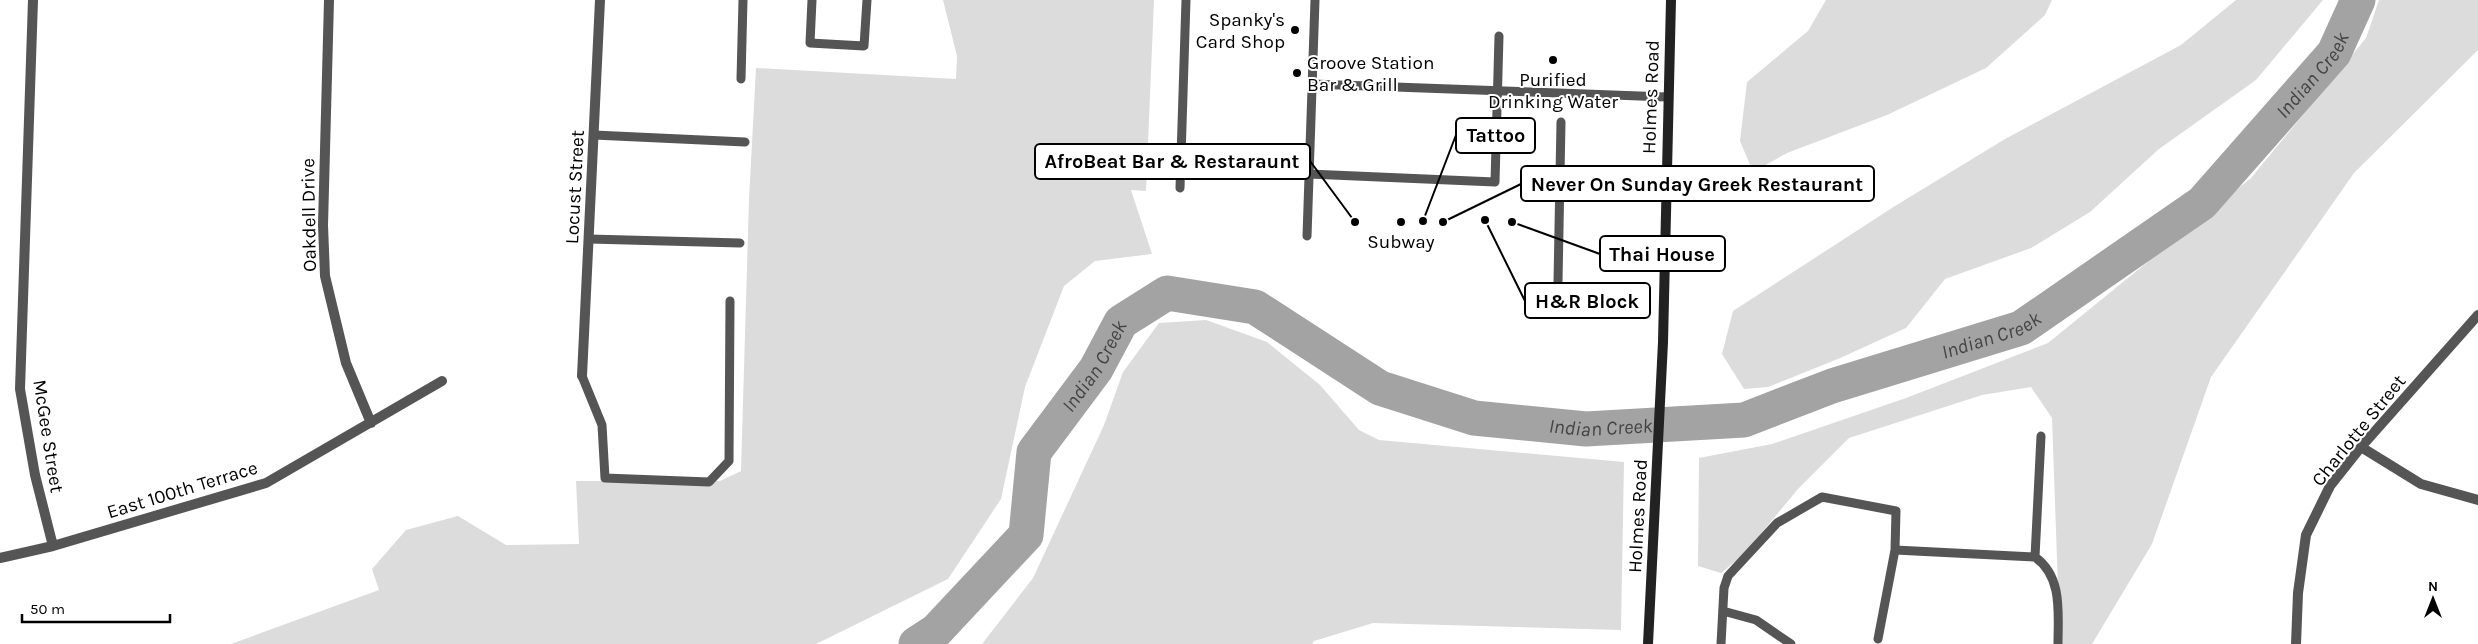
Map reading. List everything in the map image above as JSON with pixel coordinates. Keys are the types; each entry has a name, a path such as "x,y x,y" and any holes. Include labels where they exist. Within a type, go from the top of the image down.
{"main road":[{"name":"Holmes Road","path":"1648,644 1663,342 1671,0"}],"street":[{"name":"McGee Street","path":"33,0 20,389 35,474 53,546"},
{"name":"Oakdell Drive","path":"329,0 323,225 325,276 346,363 371,423"},
{"name":"Locust Street","path":"582,376 600,0"},
{"name":"Charlotte Street","path":"2296,644 2298,593 2306,536 2330,486 2361,447 2478,315"},
{"name":"East 100th Terrace","path":"0,558 53,546 266,483 442,382"},
{"path":"2361,447 2421,484 2478,500"}],"lane":[{"path":"741,79 743,0"},
{"path":"812,0 810,43 864,46 867,0"},
{"path":"1180,188 1186,0"},
{"path":"1307,236 1315,0"},
{"path":"1309,174 1495,182 1499,36"},
{"path":"1312,84 1668,97"},
{"path":"1558,282 1561,122"},
{"path":"594,135 745,142"},
{"path":"589,239 740,243"},
{"path":"582,376 602,425 605,478 709,482 729,461 730,301"},
{"path":"2035,557 2041,436"},
{"path":"1721,644 1724,588 1728,576 1777,523 1822,497 1896,511 1895,550 1878,639"},
{"path":"1895,550 2035,557 2043,563 2054,582 2058,596 2058,644"},
{"path":"1723,612 1756,620 1791,644"}],"shaded area":[{"path":"943,0 1154,0 1146,191 1131,190 1152,254 1095,261 1064,286 1025,387 1001,499 948,579 816,644 231,644 379,590 372,569 406,530 458,516 506,545 579,544 576,481 720,481 741,471 749,199 756,68 956,79 957,56"},
{"path":"1826,0 2052,0 2045,15 1986,68 1887,115 1787,153 1753,172 1740,141 1747,82 1808,31"},
{"path":"2236,0 2323,0 2256,80 2159,149 2090,212 2031,248 1945,279 1906,328 1838,359 1768,387 1744,389 1722,354 1733,311 1895,206 2005,139 2181,45"},
{"path":"2379,0 2478,0 2478,50 2354,173 2211,377 2152,544 2092,644 2060,644 2052,418 2031,387 1982,395 1849,438 1798,489 1744,554 1721,573 1698,566 1699,458 1772,444 1906,398 2048,343 2251,178 2366,38"},
{"path":"1206,320 1267,342 1320,385 1359,430 1379,440 1624,462 1621,630 1373,623 1314,641 1312,644 982,644 1033,578 1104,425 1123,372 1159,323"}],"waterway":[{"name":"Indian Creek","path":"916,644 936,631 1026,535 1034,452 1096,369 1121,322 1167,293 1255,307 1380,388 1474,418 1586,429 1744,420 1832,386 2021,328 2202,203 2334,53 2358,0"}],"place":[{"name":"Spanky's Card Shop","path":"1295,30"},
{"name":"Purified Drinking Water","path":"1553,60"},
{"name":"Groove Station Bar & Grill","path":"1297,73"},
{"name":"H&R Block","path":"1485,220"},
{"name":"Tattoo","path":"1423,221"},
{"name":"AfroBeat Bar & Restaraunt","path":"1355,222"},
{"name":"Subway","path":"1401,222"},
{"name":"Never On Sunday Greek Restaurant","path":"1443,222"},
{"name":"Thai House","path":"1512,222"}]}
